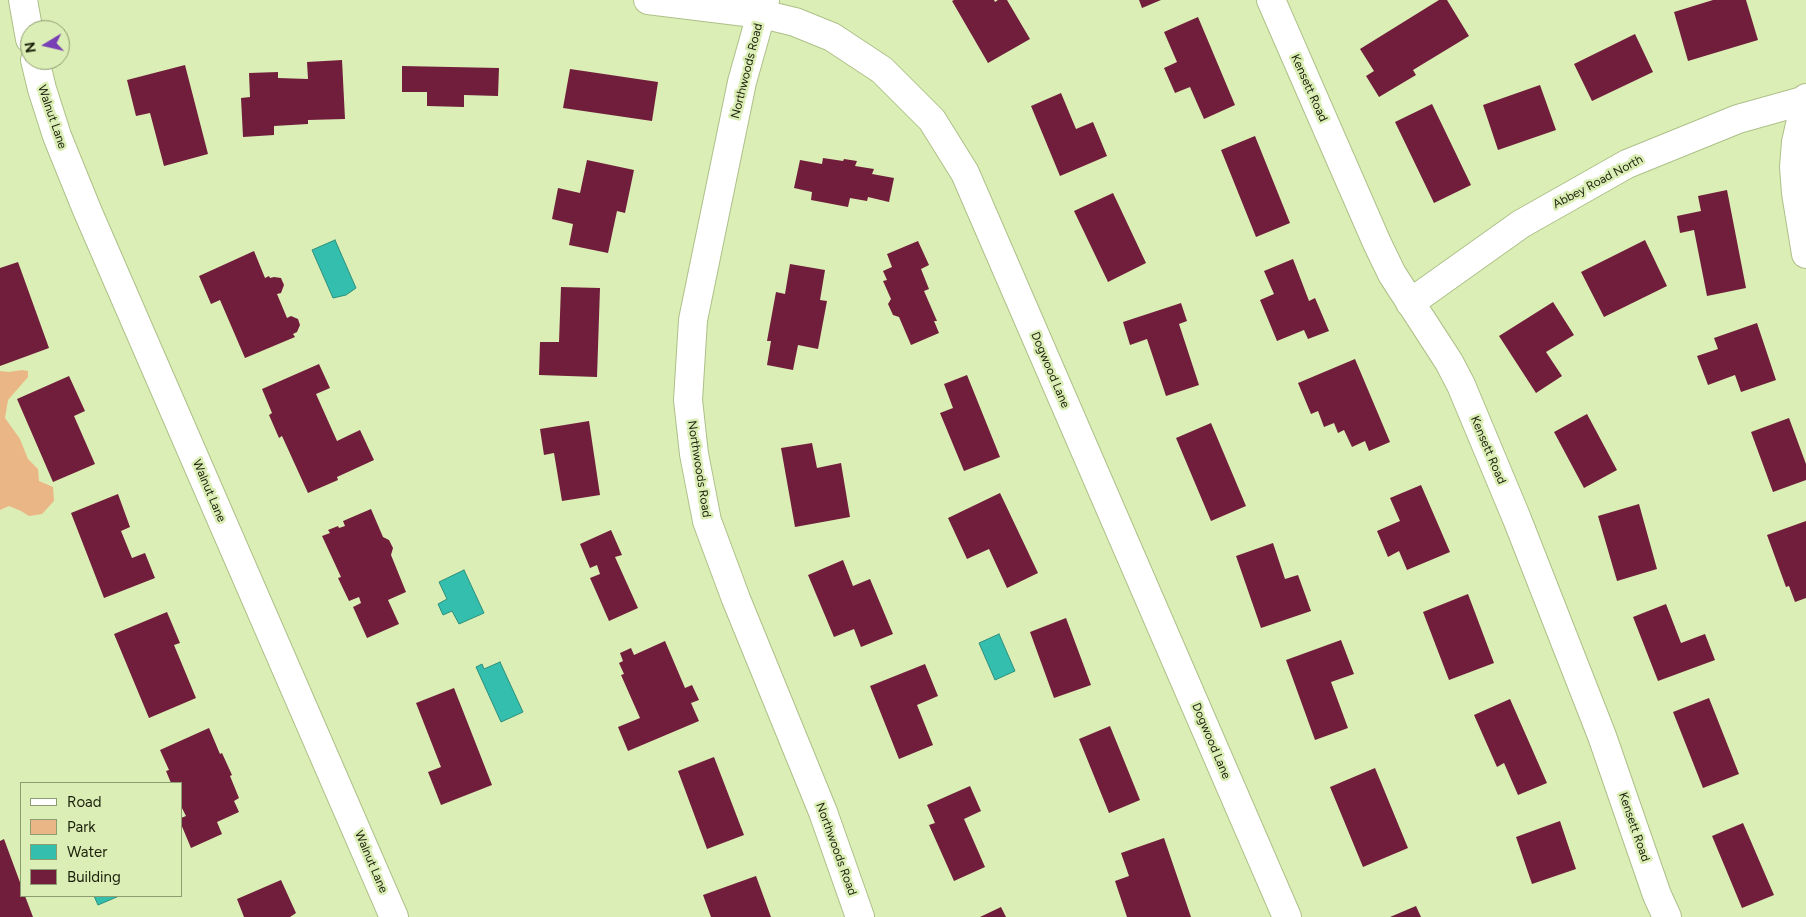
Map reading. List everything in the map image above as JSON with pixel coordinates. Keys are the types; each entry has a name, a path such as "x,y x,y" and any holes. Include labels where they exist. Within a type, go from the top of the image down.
{"street":[{"path":"23,0 27,20"},
{"name":"Dogwood Lane","path":"648,0 763,7 832,38 882,70 932,120 965,172 1287,917"},
{"name":"Kensett Road","path":"1280,4 1376,243 1410,303 1436,340 1457,378 1514,510 1602,736 1657,895 1667,917"},
{"name":"Northwoods Road","path":"763,7 742,82 693,320 688,400 694,454 707,521 736,600 823,812 860,917"},
{"name":"Walnut Lane","path":"38,70 57,136 87,210 394,917"},
{"path":"1806,100 1796,142 1794,167 1797,202 1806,254"},
{"name":"Abbey Road North","path":"1410,303 1521,224 1627,164 1738,119 1806,100"}],"green space":[{"path":"0,371 28,371 28,377 8,400 5,418 20,439 28,459 38,469 39,481 53,487 54,501 42,514 29,516 9,506 0,510"}],"water":[{"path":"335,240 356,288 346,295 333,298 312,250"},
{"path":"464,570 484,613 459,624 452,611 443,615 438,604 447,599 439,582"},
{"path":"999,634 1015,671 995,680 979,643"},
{"path":"500,662 523,712 501,722 476,667 482,664 484,669"},
{"path":"94,897 117,897 98,905"}],"building":[{"path":"994,0 995,2 1007,0 1030,39 988,63 952,1"},
{"path":"1139,0 1161,0 1142,8"},
{"path":"1439,0 1447,0 1469,36 1413,70 1416,75 1379,97 1366,76 1374,71 1360,49"},
{"path":"1713,0 1746,0 1758,40 1688,61 1674,12"},
{"path":"1198,17 1235,105 1204,119 1190,87 1175,93 1164,68 1177,62 1164,32"},
{"path":"1635,34 1653,72 1592,101 1574,64"},
{"path":"342,60 345,119 308,120 308,124 274,126 274,135 243,137 241,98 250,97 249,73 278,72 278,78 308,79 307,62"},
{"path":"185,65 208,154 164,166 150,113 136,116 127,80"},
{"path":"402,66 499,68 498,96 464,95 464,107 427,106 427,92 402,92"},
{"path":"570,69 658,82 652,121 563,108"},
{"path":"1540,85 1556,130 1498,150 1483,105"},
{"path":"1061,93 1076,129 1093,122 1107,156 1060,176 1031,106"},
{"path":"1432,104 1471,185 1434,203 1395,122"},
{"path":"1255,136 1290,223 1256,237 1221,150"},
{"path":"823,158 857,161 855,166 874,169 872,174 894,178 889,202 868,197 867,201 850,198 848,207 811,200 812,192 794,188 800,160 822,164"},
{"path":"587,160 634,170 625,213 617,211 608,253 569,245 573,224 552,219 558,188 580,193"},
{"path":"1727,190 1746,288 1707,296 1694,230 1680,233 1677,216 1701,211 1698,196"},
{"path":"1113,193 1146,263 1108,282 1074,211"},
{"path":"1645,240 1667,286 1604,317 1581,272"},
{"path":"918,241 929,265 921,269 929,289 924,291 937,321 934,321 939,333 911,345 899,317 893,315 888,304 891,299 883,281 887,280 883,271 892,267 887,254"},
{"path":"254,251 265,278 269,276 270,278 281,278 284,285 281,293 277,294 287,318 291,316 298,319 300,325 297,332 293,334 295,337 245,358 220,300 211,304 199,276"},
{"path":"1293,259 1309,301 1315,298 1329,331 1308,339 1304,330 1277,341 1260,300 1274,294 1264,271"},
{"path":"18,262 49,348 0,366 0,268"},
{"path":"790,264 825,270 820,300 827,301 818,349 798,345 793,370 767,365 771,341 767,341 776,292 785,294"},
{"path":"561,287 600,288 597,377 539,375 540,342 559,342"},
{"path":"1553,302 1574,335 1546,352 1562,376 1536,393 1499,336"},
{"path":"1181,303 1187,321 1179,324 1199,385 1166,396 1147,339 1130,345 1123,322"},
{"path":"1757,323 1776,380 1741,392 1735,375 1708,385 1697,356 1718,349 1714,338"},
{"path":"1355,359 1390,442 1369,451 1365,441 1352,447 1344,430 1338,433 1334,423 1324,427 1318,411 1311,414 1298,383"},
{"path":"319,364 330,388 316,394 337,441 360,430 374,460 337,477 338,480 308,493 282,436 279,438 269,415 272,413 262,389"},
{"path":"967,375 1000,457 964,471 940,413 953,408 944,384"},
{"path":"69,376 85,411 74,416 95,464 53,482 17,399"},
{"path":"1587,414 1617,470 1584,488 1554,432"},
{"path":"1789,418 1806,464 1806,480 1773,492 1751,432"},
{"path":"589,421 600,495 562,501 554,453 544,455 540,429"},
{"path":"1211,423 1246,506 1211,521 1176,438"},
{"path":"812,443 817,468 841,463 850,517 795,527 781,448"},
{"path":"1421,485 1450,552 1407,570 1399,551 1388,557 1377,531 1400,521 1390,498"},
{"path":"1000,493 1038,573 1007,588 989,549 967,559 948,518"},
{"path":"118,494 130,527 121,531 132,558 145,553 155,578 104,598 71,513"},
{"path":"1639,504 1657,569 1617,581 1598,516"},
{"path":"371,509 383,537 389,540 393,548 391,555 406,592 388,600 399,624 367,638 353,607 361,603 359,597 349,601 338,578 341,577 322,536 330,533 328,530 338,526 339,528 345,526 343,521"},
{"path":"1806,521 1806,598 1795,602 1789,586 1786,587 1767,535"},
{"path":"611,530 622,555 615,557 638,608 609,621 590,578 600,574 597,565 590,568 580,544"},
{"path":"1273,543 1285,579 1298,575 1311,611 1261,628 1236,556"},
{"path":"843,560 853,586 870,579 893,634 861,647 854,629 834,637 808,575"},
{"path":"1468,594 1494,663 1449,680 1423,612"},
{"path":"1666,604 1681,643 1705,634 1715,660 1658,681 1633,617"},
{"path":"167,612 180,643 174,645 196,698 149,718 114,634"},
{"path":"1066,618 1091,685 1054,698 1030,632"},
{"path":"1341,640 1354,674 1331,682 1348,728 1315,740 1286,660"},
{"path":"665,641 685,688 692,685 699,700 691,703 699,721 628,751 618,727 640,718 621,675 624,674 619,663 623,661 620,653 631,648 634,655"},
{"path":"925,664 938,696 917,705 933,745 899,759 870,686"},
{"path":"454,688 492,785 441,805 428,772 441,767 416,703"},
{"path":"1709,698 1739,774 1703,788 1673,712"},
{"path":"1510,699 1547,783 1518,795 1504,763 1497,767 1474,715"},
{"path":"1110,726 1140,800 1109,813 1079,739"},
{"path":"209,728 220,754 222,753 232,775 230,776 239,798 234,801 239,812 217,822 222,834 191,848 182,826 182,818 186,816 182,808 182,782 171,782 166,771 169,770 160,750"},
{"path":"714,757 744,835 707,849 678,771"},
{"path":"1375,768 1408,848 1363,867 1330,787"},
{"path":"970,786 981,811 964,819 985,867 954,881 929,825 935,823 927,805"},
{"path":"1560,821 1576,869 1532,884 1516,837"},
{"path":"1743,823 1774,895 1742,908 1712,836"},
{"path":"1164,838 1191,917 1127,917 1115,881 1129,876 1121,853"},
{"path":"4,839 20,882 20,897 25,897 33,917 0,917 0,841"},
{"path":"756,876 771,917 711,917 703,895"},
{"path":"281,880 296,913 290,917 244,917 237,899"},
{"path":"1416,906 1421,917 1390,917"},
{"path":"1001,907 1006,917 980,917"}]}
